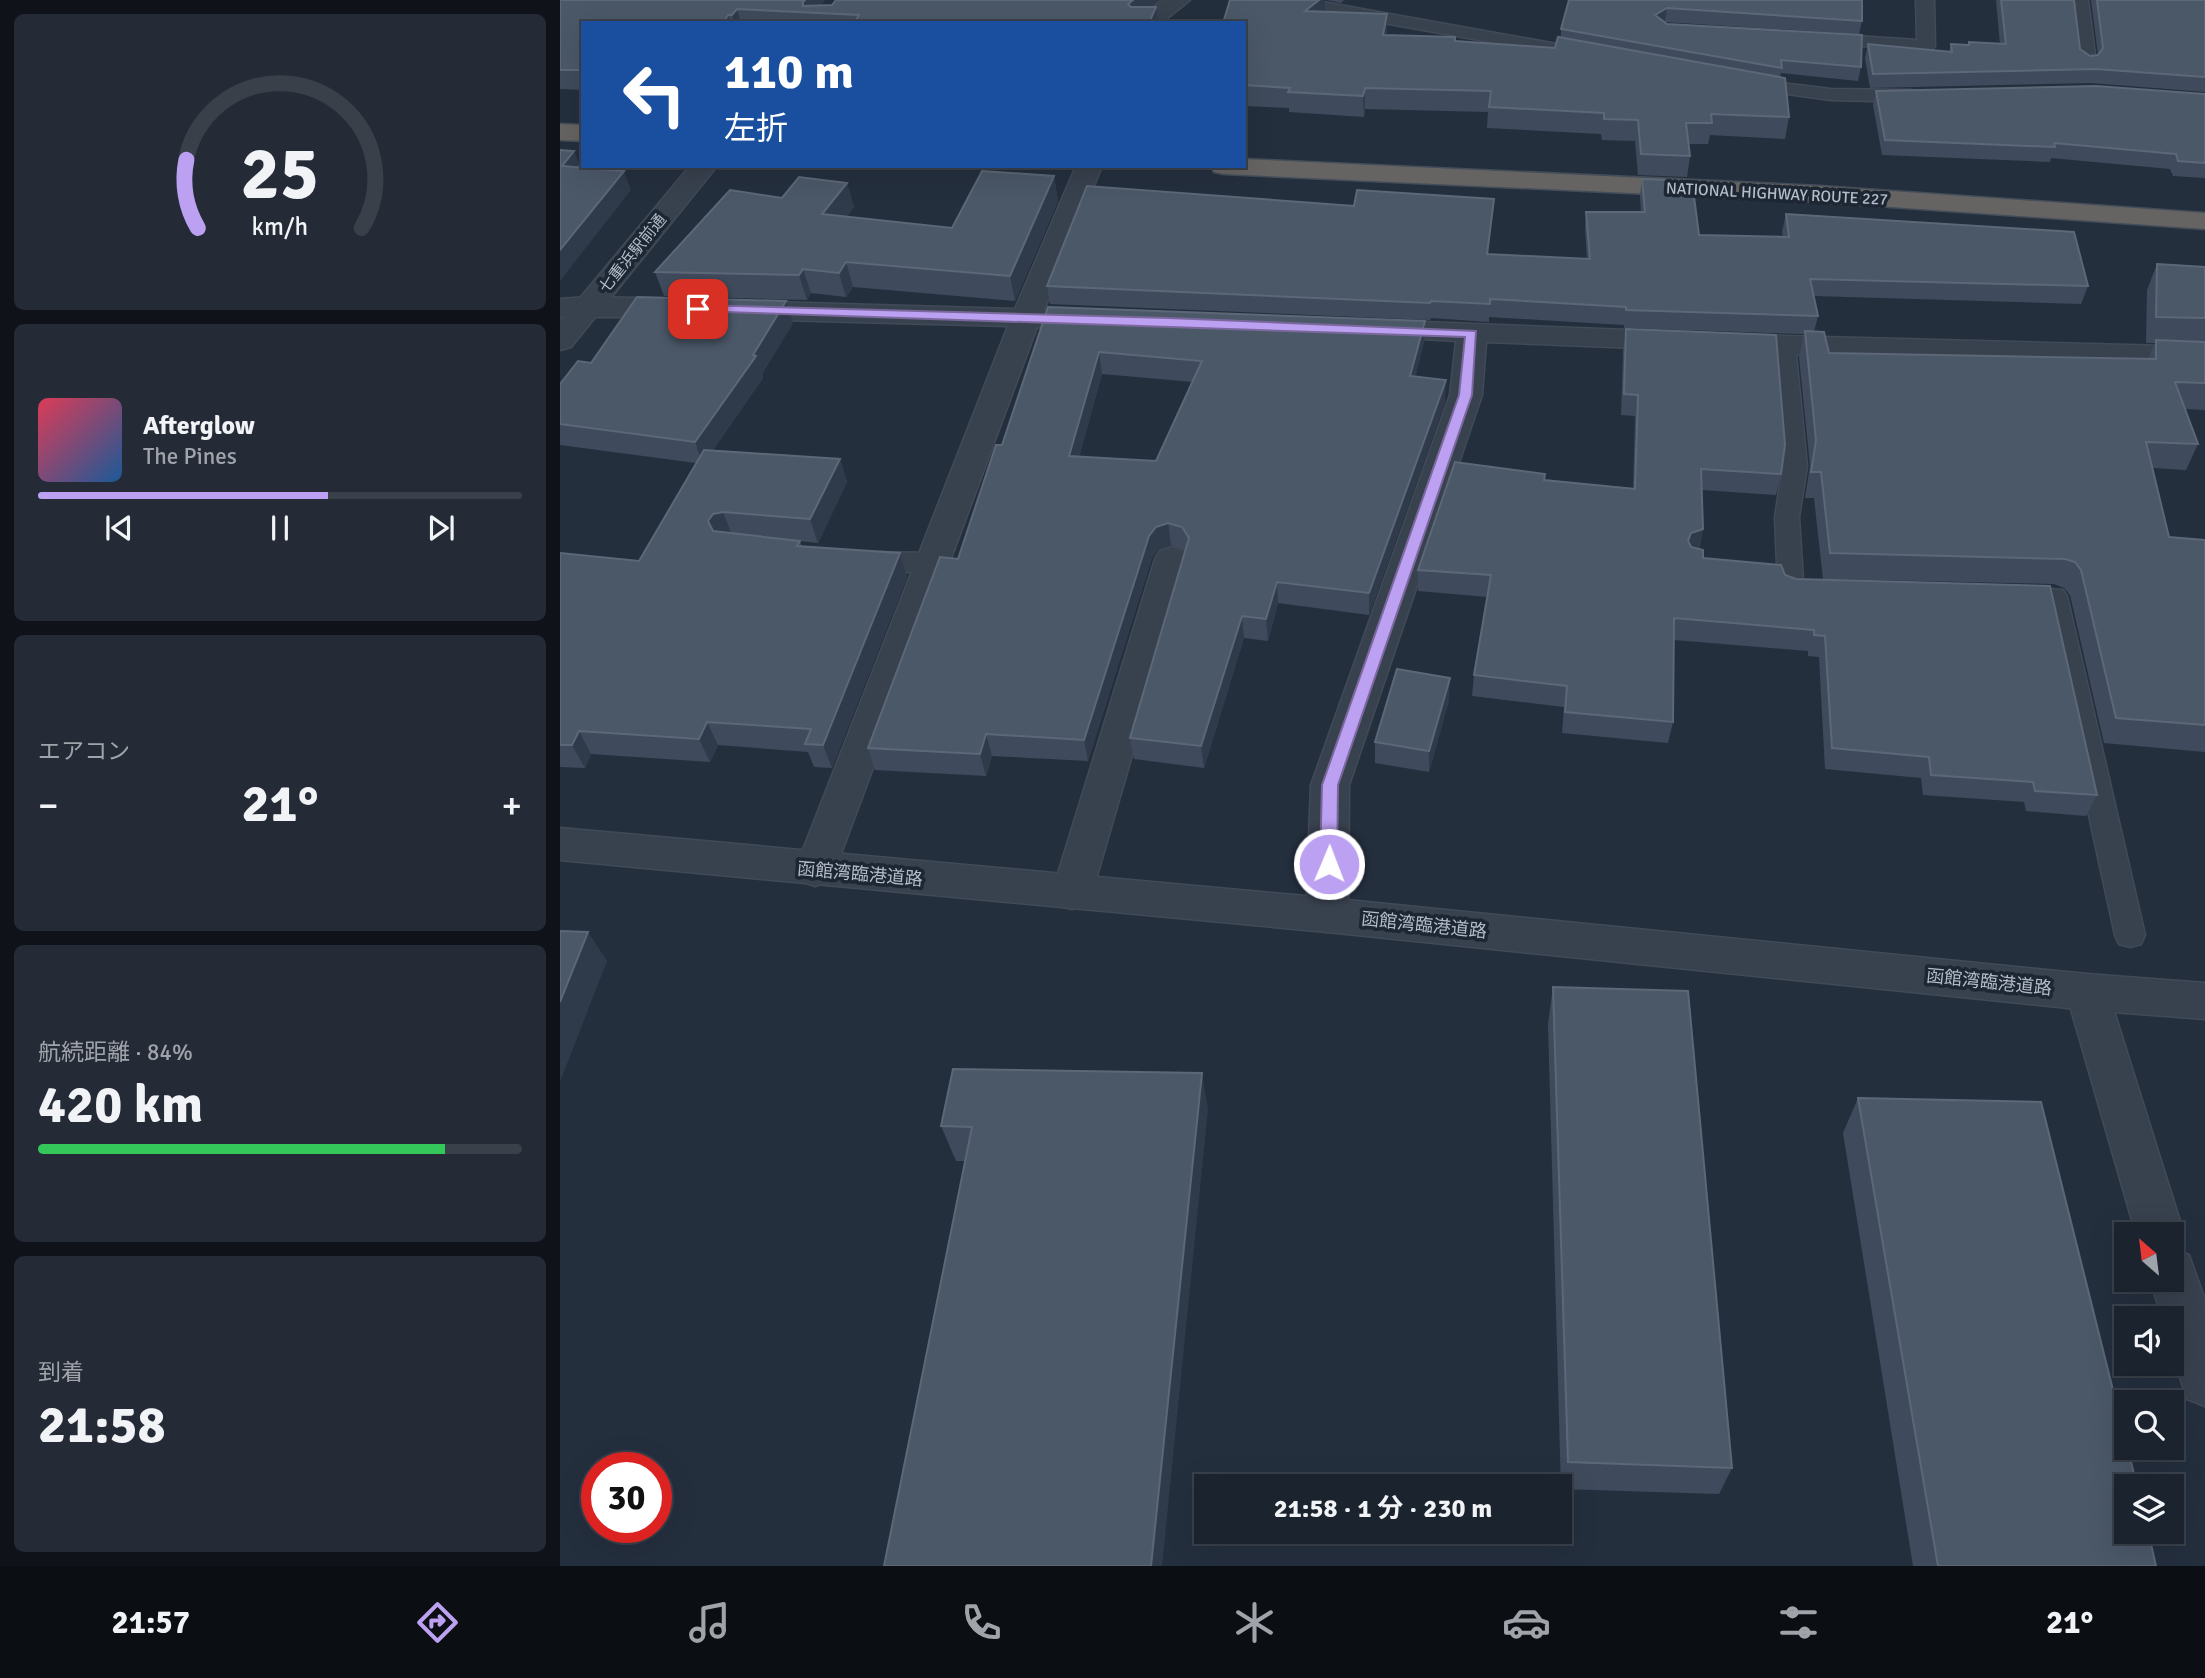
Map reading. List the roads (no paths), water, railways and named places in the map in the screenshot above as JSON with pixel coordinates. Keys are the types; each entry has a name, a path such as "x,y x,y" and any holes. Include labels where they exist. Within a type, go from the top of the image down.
{"highway":[{"path":"560,132 581,133"},
{"name":"NATIONAL HIGHWAY ROUTE 227","path":"1246,167 1820,194 2205,221"}],"street":[{"path":"1148,21 1178,0"},
{"name":"七重浜駅前通","path":"560,341 575,307 702,168"},
{"path":"815,870 1026,318 1088,168"},
{"path":"575,307 1130,320"},
{"path":"1348,328 1784,345 2205,356"},
{"path":"1327,915 1330,785 1466,395 1472,333"},
{"path":"1072,893 1172,558"},
{"name":"函館湾臨港道路","path":"560,844 815,870 1327,915 2087,992 2205,1001"},
{"path":"2087,992 2157,1222"},
{"path":"2178,1292 2205,1381"}],"lane":[{"path":"1283,0 1357,6 1610,58"},
{"path":"1803,38 1926,46 1925,0"},
{"path":"2079,0 2087,63"},
{"path":"1732,81 1787,91 1861,97 1931,96"},
{"path":"1784,345 1795,466 1787,517 1791,589 1847,591"},
{"path":"849,558 901,563 933,562"},
{"path":"1763,565 1789,567"},
{"path":"1985,594 2054,596 2130,935"}]}
